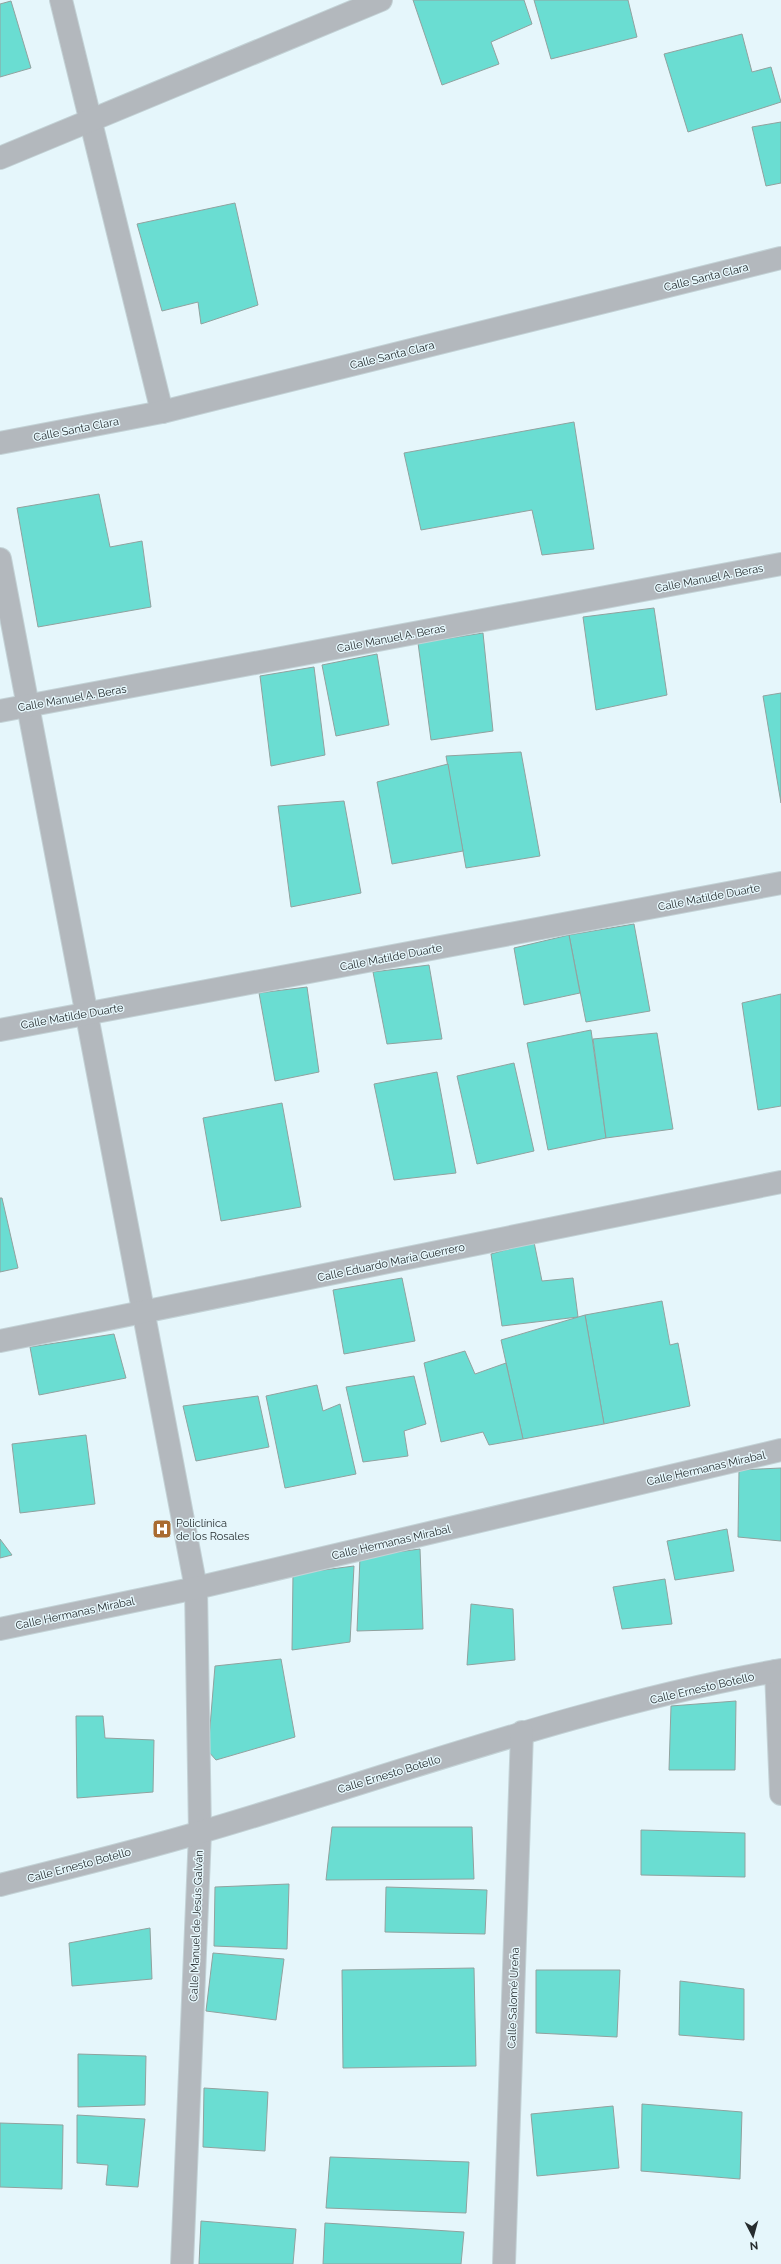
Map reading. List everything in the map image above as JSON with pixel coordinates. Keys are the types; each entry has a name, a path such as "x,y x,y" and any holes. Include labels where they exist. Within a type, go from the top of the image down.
{"street":[{"path":"61,0 162,412"},
{"path":"0,158 381,0"},
{"name":"Calle Santa Clara","path":"0,443 162,412 781,258"},
{"name":"Calle Manuel de Jesús Galván","path":"0,559 27,707 145,1312 196,1588 200,1833 182,2264"},
{"name":"Calle Manuel A. Beras","path":"0,711 781,564"},
{"name":"Calle Matilde Duarte","path":"0,1030 781,883"},
{"name":"Calle Eduardo María Guerrero","path":"0,1341 781,1182"},
{"name":"Calle Hermanas Mirabal","path":"0,1629 196,1588 781,1450"},
{"path":"779,1670 781,1794"},
{"name":"Calle Ernesto Botello","path":"0,1885 200,1833 522,1732 653,1698 779,1670"},
{"name":"Calle Salomé Ureña","path":"504,2264 522,1732"}],"building":[{"path":"413,0 524,0 532,24 491,42 499,64 442,85"},
{"path":"534,0 628,0 637,37 551,59"},
{"path":"11,1 31,68 0,77 0,4"},
{"path":"742,34 752,72 771,67 781,102 688,132 664,54"},
{"path":"781,122 781,183 766,186 752,127"},
{"path":"235,203 258,305 201,324 198,302 162,311 137,224"},
{"path":"574,422 594,549 542,555 532,510 421,530 404,453"},
{"path":"99,494 110,547 142,541 151,607 38,627 17,508"},
{"path":"654,608 667,695 596,710 583,617"},
{"path":"483,633 493,731 431,740 418,643"},
{"path":"377,654 389,725 336,736 322,665"},
{"path":"314,667 325,755 271,766 260,676"},
{"path":"781,693 781,803 763,696"},
{"path":"521,752 540,856 466,868 446,756"},
{"path":"448,764 463,851 392,864 377,782"},
{"path":"344,801 361,893 291,907 278,806"},
{"path":"634,924 650,1011 586,1022 569,935"},
{"path":"569,935 580,993 524,1005 514,948"},
{"path":"429,965 442,1039 387,1044 373,972"},
{"path":"307,987 319,1072 275,1081 259,993"},
{"path":"781,994 781,1106 758,1110 742,1003"},
{"path":"591,1030 606,1138 548,1150 527,1043"},
{"path":"657,1033 673,1129 606,1138 593,1039"},
{"path":"514,1063 534,1151 477,1164 457,1076"},
{"path":"437,1072 456,1173 394,1180 374,1084"},
{"path":"282,1103 301,1207 221,1221 203,1118"},
{"path":"0,1198 2,1198 18,1268 0,1272"},
{"path":"534,1242 542,1281 573,1278 578,1317 502,1326 491,1254"},
{"path":"402,1278 415,1341 344,1354 333,1290"},
{"path":"662,1301 670,1345 678,1343 690,1406 604,1424 585,1315"},
{"path":"585,1315 604,1424 523,1439 501,1340"},
{"path":"114,1334 126,1378 39,1395 30,1347"},
{"path":"465,1351 475,1374 506,1363 523,1439 489,1445 483,1432 441,1442 424,1363"},
{"path":"414,1376 426,1424 404,1431 408,1456 363,1462 346,1387"},
{"path":"317,1385 323,1411 340,1404 356,1474 285,1488 266,1396"},
{"path":"258,1396 269,1447 196,1461 183,1406"},
{"path":"86,1435 95,1504 20,1513 12,1444"},
{"path":"781,1468 781,1541 738,1537 739,1470"},
{"path":"727,1529 734,1571 675,1580 667,1541"},
{"path":"0,1539 12,1555 0,1558"},
{"path":"420,1549 423,1629 357,1631 360,1557"},
{"path":"354,1566 350,1642 292,1650 293,1574"},
{"path":"665,1579 672,1624 622,1629 613,1587"},
{"path":"471,1604 513,1609 515,1660 467,1665"},
{"path":"281,1659 295,1737 216,1760 208,1751 215,1666"},
{"path":"736,1701 735,1770 669,1770 671,1706"},
{"path":"76,1716 103,1716 105,1738 154,1740 153,1792 77,1798"},
{"path":"332,1827 472,1827 474,1879 326,1880"},
{"path":"641,1830 745,1833 745,1877 641,1875"},
{"path":"289,1884 287,1949 214,1946 215,1887"},
{"path":"386,1887 487,1890 485,1934 385,1932"},
{"path":"150,1928 152,1979 72,1986 69,1943"},
{"path":"213,1953 284,1959 276,2020 206,2011"},
{"path":"474,1968 476,2066 343,2068 342,1970"},
{"path":"536,1970 620,1970 617,2037 536,2033"},
{"path":"680,1981 744,1989 744,2040 679,2035"},
{"path":"78,2054 146,2056 145,2105 78,2107"},
{"path":"204,2088 268,2092 265,2151 203,2147"},
{"path":"642,2104 742,2112 740,2179 641,2171"},
{"path":"613,2106 619,2168 537,2176 531,2114"},
{"path":"77,2115 145,2119 138,2187 106,2185 108,2165 77,2163"},
{"path":"0,2123 63,2125 62,2189 0,2187"},
{"path":"330,2157 469,2162 466,2213 326,2208"},
{"path":"201,2221 296,2229 293,2264 199,2264"},
{"path":"325,2223 464,2232 461,2264 323,2264"}],"place":[{"name":"Policlínica de los Rosales","path":"162,1529"}]}
